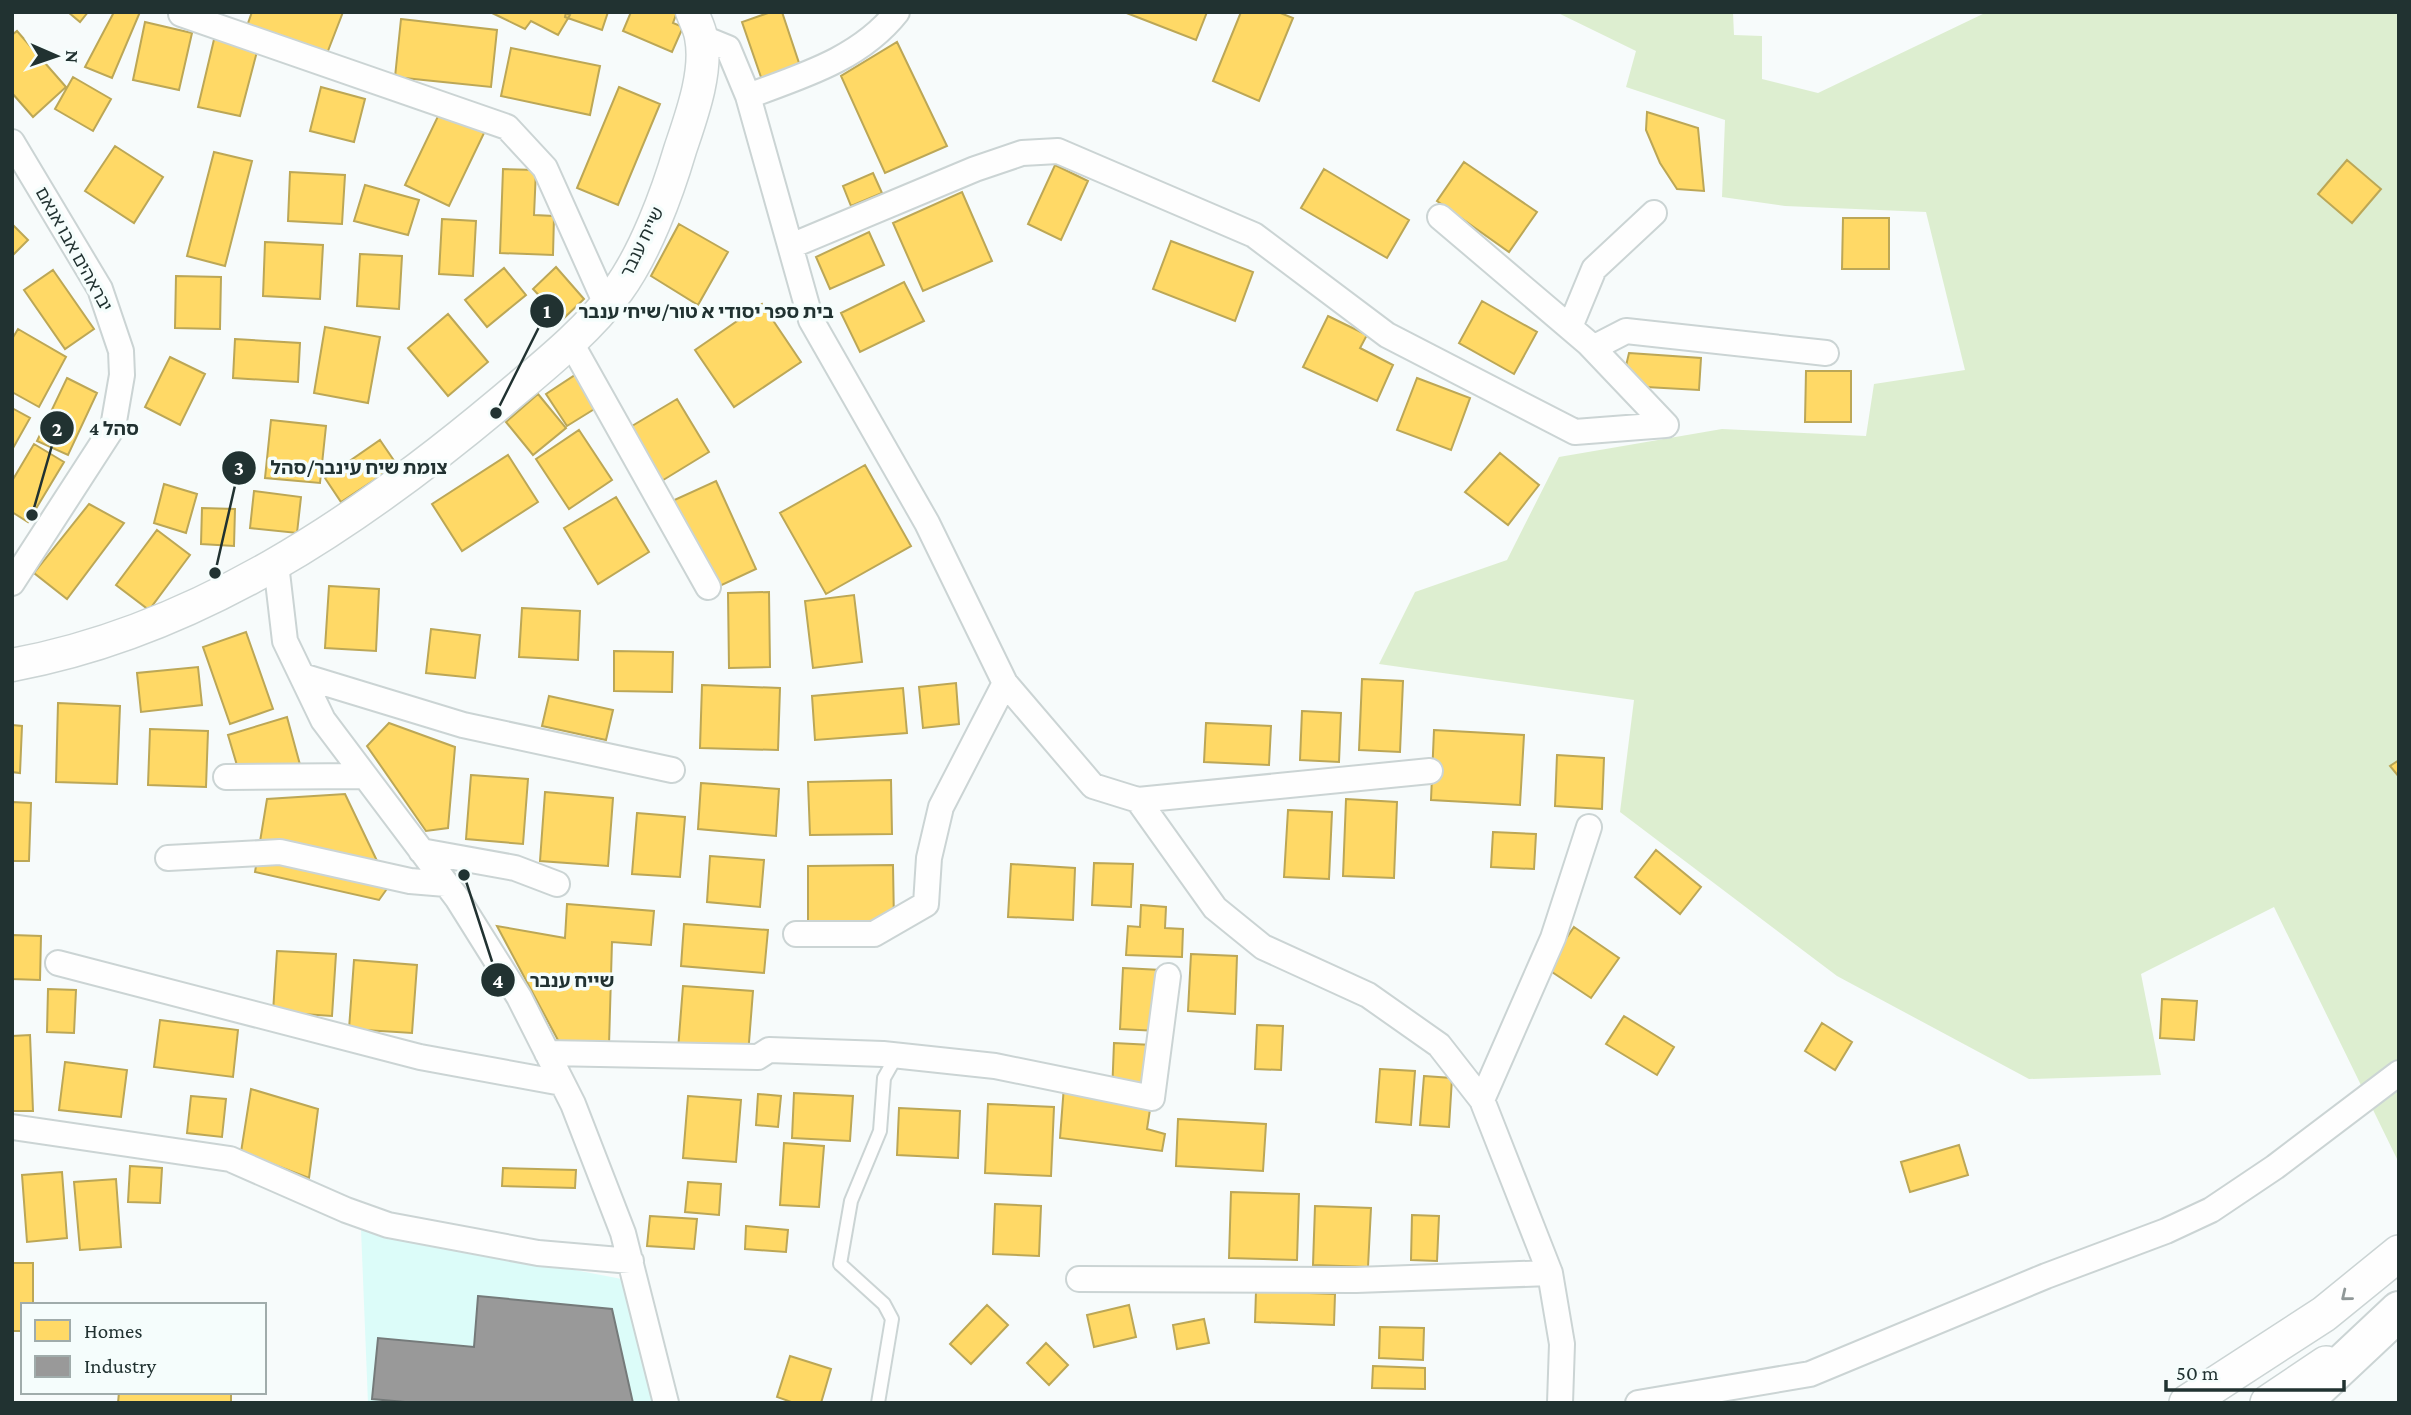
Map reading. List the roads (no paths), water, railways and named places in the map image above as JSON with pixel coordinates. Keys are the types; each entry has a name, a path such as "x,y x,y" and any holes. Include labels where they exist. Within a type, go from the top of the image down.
{"highway":[{"path":"2301,1403 2399,1309"}],"main road":[{"path":"2186,1403 2314,1321 2399,1253"},
{"path":"2268,1403 2349,1348 2399,1309"}],"street":[{"path":"748,96 822,69 856,50 897,12"},
{"path":"181,14 507,127 545,168 606,304"},
{"path":"696,25 728,48 748,96 811,320 927,523 1005,683 1093,786 1138,800 1430,771"},
{"name":"שייח ענבר","path":"12,665 96,646 138,630 224,594 276,564 444,450 570,341 619,289 671,178 690,121 701,71 696,25"},
{"name":"יבראהים אבו אנאם","path":"12,142 100,289 113,320 121,351 122,375 113,427 12,583"},
{"path":"791,247 975,169 1022,153 1058,151 1254,235 1387,335 1575,432 1666,425 1593,348 1440,218"},
{"path":"1570,327 1594,269 1654,214"},
{"path":"1593,348 1626,331 1826,353"},
{"path":"570,341 708,587"},
{"path":"276,564 285,641 323,720 446,884 519,996 562,1083 618,1220 631,1261 666,1403"},
{"path":"302,676 463,725 672,771"},
{"path":"796,934 874,934 926,904 929,858 941,807 1005,683"},
{"path":"226,777 363,776"},
{"path":"1138,800 1215,908 1263,947 1368,995 1429,1037 1439,1045 1482,1100 1550,1273 1562,1344 1560,1403"},
{"path":"1482,1100 1553,938 1589,827"},
{"path":"421,851 514,868 557,884"},
{"path":"168,858 280,852 410,881 446,884"},
{"path":"58,962 420,1057 562,1083"},
{"path":"547,1053 758,1056 769,1049 897,1055 995,1066 1152,1098 1168,976"},
{"path":"1638,1403 1810,1374 2046,1276 2166,1231 2211,1210 2367,1100 2399,1073"},
{"path":"12,1128 230,1159 346,1210 388,1225 538,1253 631,1261"},
{"path":"1079,1279 1356,1280 1550,1273"}],"lane":[{"path":"878,1403 892,1319 884,1304 840,1264 851,1201 880,1131 884,1077 897,1055"}],"place":[{"name":"בית ספר יסודי א טור/שיח׳ ענבר","path":"496,413"},
{"name":"סהל 4","path":"32,515"},
{"name":"צומת שיח עינבר/סהל","path":"215,573"},
{"name":"שייח ענבר","path":"464,875"}]}
